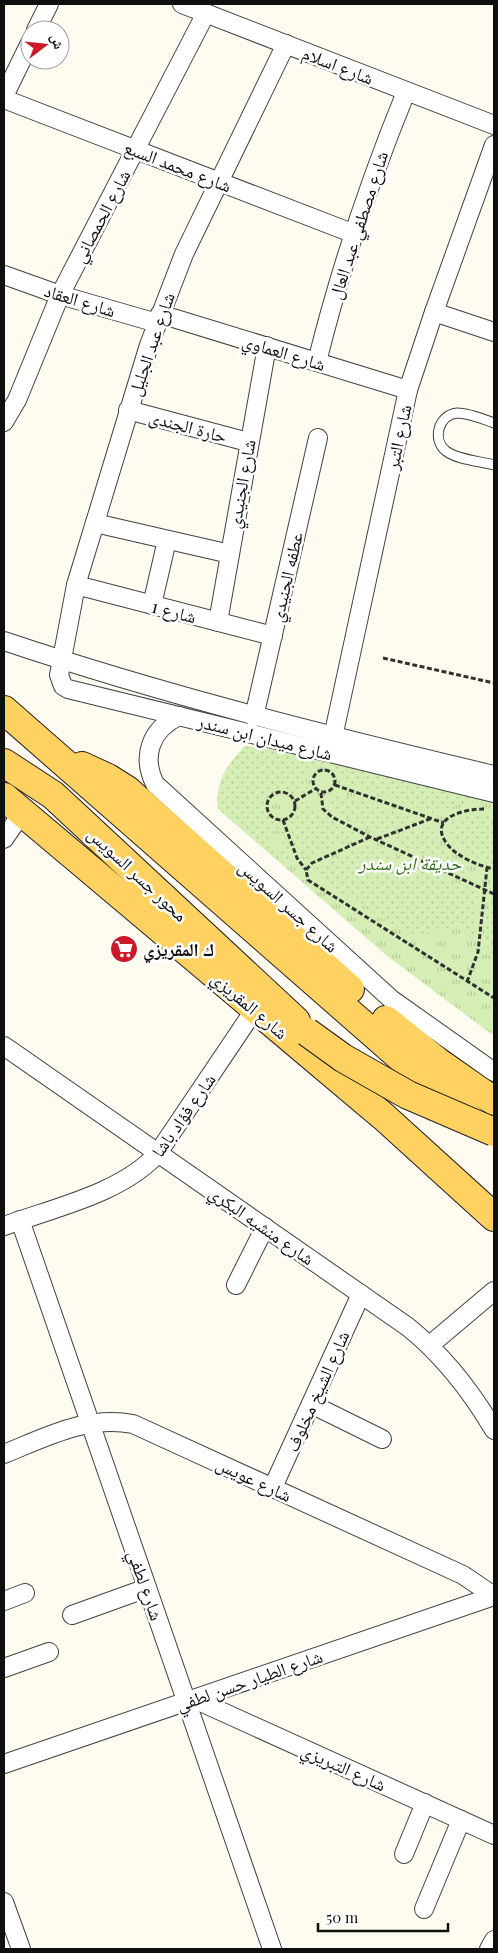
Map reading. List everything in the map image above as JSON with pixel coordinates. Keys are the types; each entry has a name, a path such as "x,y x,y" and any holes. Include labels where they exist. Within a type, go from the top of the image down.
{"main road":[{"path":"4,710 494,1141"},
{"path":"59,759 89,768 126,790 366,1002 438,1062 494,1101"},
{"name":"محور جسر السويس","path":"4,764 53,795 307,1032 350,1062 408,1095 494,1132"},
{"name":"شارع المقريزي","path":"13,805 384,1117 492,1211"}],"street":[{"path":"41,20 49,4"},
{"name":"شارع اسلام","path":"182,4 494,125"},
{"name":"شارع الحمصاني","path":"4,422 17,400 60,295 206,13"},
{"name":"شارع عبد الجليل","path":"62,661 76,585 128,410 159,318 184,254 286,44"},
{"path":"4,98 20,64"},
{"name":"شارع مصطفي عبد العال","path":"317,362 333,297 352,233 377,163 406,92"},
{"name":"شارع محمد السبع","path":"4,98 352,233"},
{"name":"شارع التبر","path":"333,737 408,390 494,146"},
{"name":"شارع العقاد","path":"4,275 60,295 159,318"},
{"path":"434,312 494,332"},
{"name":"شارع العماوي","path":"159,318 267,346 408,390"},
{"name":"شارع الجنيدي","path":"218,622 248,442 267,346"},
{"name":"حارة الجندى","path":"128,410 248,442"},
{"name":"عطفه الجنيدي","path":"254,717 318,438"},
{"path":"95,523 230,554"},
{"path":"152,605 167,540"},
{"name":"شارع 1","path":"76,585 273,636"},
{"name":"شارع ميدان ابن سندر","path":"4,641 62,661 254,717 494,775"},
{"name":"شارع ميدان ابن سندر","path":"62,661 59,675 63,686 68,689 494,793"},
{"name":"شارع جسر السويس","path":"179,716 162,726 152,741 148,758 151,776 155,784 391,999 494,1072"},
{"path":"4,839 13,805"},
{"name":"شارع فؤاد باشا","path":"12,1223 118,1184 140,1171 158,1153 255,1009"},
{"name":"شارع منشيه البكري","path":"4,1046 430,1344 469,1391 494,1430"},
{"path":"4,1064 21,1058"},
{"name":"شارع لطفي","path":"12,1223 90,1422 147,1588 190,1700 272,1949"},
{"path":"236,1285 265,1227"},
{"path":"430,1344 494,1291"},
{"name":"شارع الشيخ مخلوف","path":"273,1487 361,1294"},
{"path":"311,1404 382,1439"},
{"name":"شارع عويس","path":"4,1454 69,1428 90,1422 122,1422 143,1428 463,1575 494,1596"},
{"path":"72,1615 147,1588"},
{"path":"4,1601 25,1593"},
{"name":"شارع الطيار حسن لطفي","path":"4,1764 494,1596"},
{"path":"4,1668 49,1652"},
{"name":"شارع التبريزي","path":"190,1700 494,1835"},
{"path":"404,1854 425,1803"},
{"path":"424,1909 461,1820"},
{"path":"4,1902 21,1949"},
{"path":"489,1949 494,1940"}],"lane":[{"path":"494,422 465,414 452,414 442,422 438,435 442,447 447,452 494,465"}],"path":[{"path":"383,658 494,683"},
{"path":"327,770 334,776 335,785 330,792 321,792 315,789 312,778 318,771 327,770"},
{"path":"335,785 444,823"},
{"path":"295,801 315,789"},
{"path":"284,792 295,801 294,813 283,820 274,818 269,812 268,804 271,797 284,792"},
{"path":"321,792 322,805 328,815 376,840 494,894"},
{"path":"488,810 459,811 453,814 444,823 443,834 447,844 459,854 494,870"},
{"path":"376,840 430,819"},
{"path":"283,820 298,858 306,870 308,880 311,883 494,998"},
{"path":"306,870 312,863 370,837"},
{"path":"467,982 478,952 487,868"}],"green space":[{"name":"حديقة ابن سندر","path":"245,746 494,799 494,1036 387,956 218,809 220,782 228,767"},
{"path":"245,746 302,753 492,798 492,803 469,802 433,813 344,782 334,767 327,764 316,765 309,770 305,777 308,789 295,797 284,792 274,793 267,800 267,812 283,826 294,860 281,863 218,809 220,782 228,767","holes":["278,830 285,849 274,853 267,834"]},
{"path":"338,794 422,820 377,834 329,809 328,802"},
{"path":"310,799 319,813 355,833 356,839 310,857 302,857 287,821 293,816 300,803"},
{"path":"478,815 494,817 494,865 471,854 460,846 453,838 450,830 452,823 461,818"},
{"path":"430,826 434,829 442,849 469,870 469,874 459,872 398,844 395,840 398,835"},
{"path":"368,844 478,892 474,938 470,937 466,931 454,927 429,933 414,934 365,908 318,875 317,870 325,861"},
{"path":"491,898 494,899 494,958 486,944 484,934 486,906"}],"place":[{"name":"ك المقريزي","path":"124,949"}]}
